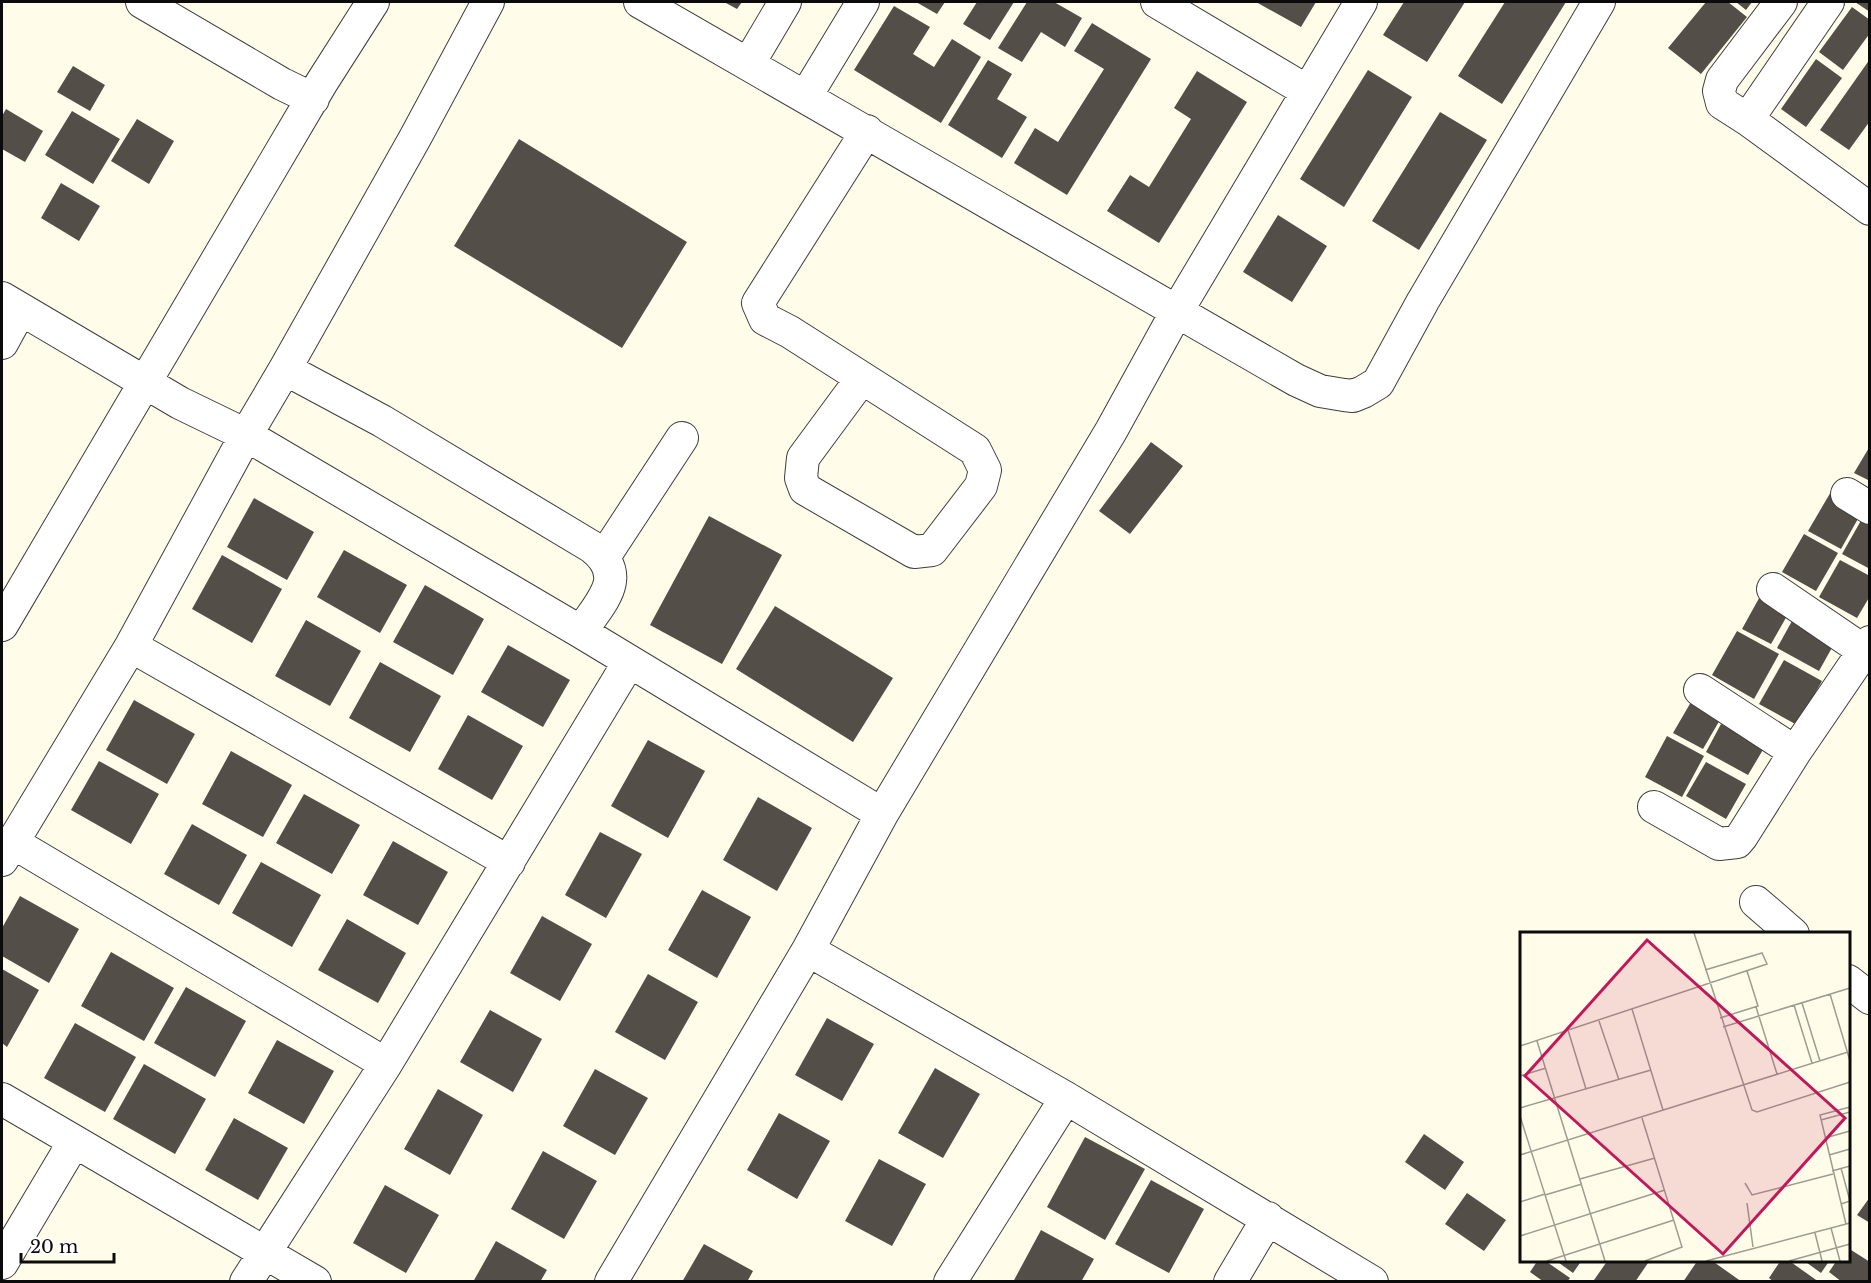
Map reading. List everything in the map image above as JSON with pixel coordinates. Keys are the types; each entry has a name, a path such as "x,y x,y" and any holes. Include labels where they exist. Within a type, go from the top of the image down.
{"street":[{"path":"142,2 282,84 313,99"},
{"path":"2,625 313,99 373,2"},
{"path":"386,1064 7,851 131,646 488,2"},
{"path":"640,2 1296,380 1320,391 1353,396 1378,383 1423,301 1599,2"},
{"path":"749,63 785,2"},
{"path":"806,96 863,2"},
{"path":"1157,2 1307,91"},
{"path":"611,1281 808,950 882,814 1111,431 1177,311 1361,2"},
{"path":"1781,2 1722,80 1719,91 1722,103 1865,197"},
{"path":"1750,121 1756,107 1828,2"},
{"path":"862,378 803,458 801,478 805,489 914,552 932,550 981,486 985,470 975,450 790,332 765,319 758,303 867,132"},
{"path":"2,343 11,304 180,403 246,435 581,632 882,814"},
{"path":"285,369 382,421 592,547 604,557 610,566 611,581 608,591 581,632"},
{"path":"604,557 682,438"},
{"path":"1654,807 1719,844 1737,842 1867,647 1773,590"},
{"path":"131,646 509,862"},
{"path":"246,1281 386,1064 629,662"},
{"path":"1700,690 1795,752"},
{"path":"1756,902 1792,932"},
{"path":"808,950 1066,1098 1372,1281"},
{"path":"1850,983 1869,998"},
{"path":"950,1281 1066,1098"},
{"path":"2,1099 315,1281"},
{"path":"2,1263 74,1142"},
{"path":"1230,1281 1268,1218"}],"building":[{"path":"724,2 742,2 737,9"},
{"path":"916,2 945,2 937,14"},
{"path":"977,2 1014,2 990,40 963,24"},
{"path":"1027,2 1054,2 1082,18 1065,47 1041,32 1022,62 998,48"},
{"path":"1256,2 1316,2 1301,27"},
{"path":"1404,2 1465,2 1427,62 1383,35"},
{"path":"1505,2 1566,2 1502,104 1458,76"},
{"path":"1706,2 1728,2 1747,17 1701,74 1668,48"},
{"path":"1736,2 1752,2 1746,10"},
{"path":"1855,2 1870,2 1870,12"},
{"path":"894,6 930,27 913,54 934,67 952,39 981,57 941,123 854,70"},
{"path":"1852,7 1870,20 1870,33 1843,70 1819,52"},
{"path":"1092,23 1151,59 1067,195 1014,163 1035,128 1058,142 1104,69 1074,51"},
{"path":"1816,59 1842,78 1806,127 1781,109"},
{"path":"1870,59 1870,121 1849,150 1820,130"},
{"path":"988,60 1012,74 997,99 1027,117 1002,158 948,125"},
{"path":"73,66 105,85 90,111 57,92"},
{"path":"1368,70 1412,97 1344,207 1300,179"},
{"path":"1197,71 1247,102 1159,243 1107,211 1130,175 1149,187 1191,119 1174,108"},
{"path":"6,109 43,131 25,162 2,149 2,116"},
{"path":"72,111 120,139 93,184 45,155"},
{"path":"1440,112 1487,140 1419,250 1372,221"},
{"path":"137,119 174,141 149,184 111,161"},
{"path":"519,139 687,242 622,348 454,246"},
{"path":"61,183 100,206 79,241 41,218"},
{"path":"1278,215 1327,246 1292,302 1243,272"},
{"path":"1151,442 1183,466 1130,534 1099,511"},
{"path":"1870,446 1870,481 1854,473"},
{"path":"1832,490 1864,508 1841,549 1808,531"},
{"path":"254,498 314,532 287,580 227,547"},
{"path":"709,516 782,555 722,664 650,625"},
{"path":"1863,517 1870,521 1870,569 1842,554"},
{"path":"1804,534 1838,553 1816,591 1782,572"},
{"path":"344,550 407,585 380,633 317,597"},
{"path":"222,555 282,589 252,643 192,609"},
{"path":"1840,560 1870,576 1870,596 1857,618 1819,597"},
{"path":"425,585 484,619 453,675 393,642"},
{"path":"1763,591 1792,607 1771,644 1742,629"},
{"path":"775,606 893,678 853,742 736,669"},
{"path":"1797,612 1839,635 1819,671 1777,648"},
{"path":"306,620 361,651 330,706 275,676"},
{"path":"1737,631 1779,654 1754,699 1712,675"},
{"path":"508,645 570,680 543,727 481,692"},
{"path":"1784,660 1822,681 1797,725 1759,704"},
{"path":"380,662 441,696 410,752 349,718"},
{"path":"134,700 195,734 167,784 106,750"},
{"path":"1691,702 1721,718 1703,749 1673,733"},
{"path":"468,715 523,746 492,800 438,769"},
{"path":"1721,724 1764,748 1748,775 1706,752"},
{"path":"1667,736 1704,756 1682,797 1645,777"},
{"path":"648,740 705,771 668,838 611,806"},
{"path":"231,751 292,785 263,837 202,804"},
{"path":"99,761 159,794 131,844 71,810"},
{"path":"1706,762 1746,784 1726,819 1686,796"},
{"path":"304,794 360,825 332,874 276,843"},
{"path":"758,797 812,828 777,891 723,860"},
{"path":"192,824 247,855 219,905 164,874"},
{"path":"600,832 642,854 606,918 565,895"},
{"path":"393,841 448,872 418,925 363,895"},
{"path":"261,862 321,895 292,947 232,913"},
{"path":"702,890 751,917 717,978 668,950"},
{"path":"20,896 79,929 49,983 2,956 2,928"},
{"path":"542,916 592,944 560,1001 510,973"},
{"path":"347,919 406,953 378,1003 318,970"},
{"path":"111,952 174,988 144,1041 81,1006"},
{"path":"2,969 39,990 7,1047 2,1043"},
{"path":"648,974 698,1002 665,1060 615,1032"},
{"path":"186,987 246,1021 215,1077 154,1043"},
{"path":"490,1010 542,1039 513,1092 460,1062"},
{"path":"827,1018 874,1044 842,1101 795,1075"},
{"path":"75,1023 136,1057 105,1112 44,1078"},
{"path":"277,1040 334,1071 304,1124 248,1093"},
{"path":"144,1064 206,1099 175,1154 113,1119"},
{"path":"935,1068 980,1094 943,1158 898,1133"},
{"path":"595,1069 648,1098 615,1155 563,1126"},
{"path":"438,1089 483,1115 450,1175 404,1149"},
{"path":"779,1113 830,1141 797,1199 747,1170"},
{"path":"234,1118 288,1148 258,1200 205,1170"},
{"path":"1424,1134 1464,1162 1445,1190 1405,1162"},
{"path":"1085,1137 1145,1169 1105,1240 1047,1207"},
{"path":"543,1151 597,1181 564,1239 511,1209"},
{"path":"879,1159 926,1184 892,1246 845,1221"},
{"path":"1151,1180 1204,1209 1169,1273 1115,1244"},
{"path":"385,1185 439,1215 406,1273 353,1243"},
{"path":"1467,1193 1506,1220 1484,1251 1445,1224"},
{"path":"1870,1197 1870,1223 1857,1215"},
{"path":"1041,1230 1094,1259 1081,1282 1013,1282"},
{"path":"496,1241 547,1270 540,1282 473,1282"},
{"path":"704,1244 753,1271 747,1282 682,1282"},
{"path":"1850,1249 1870,1262 1870,1282 1842,1282 1829,1272 1836,1262 1850,1262"},
{"path":"1537,1262 1547,1262 1570,1278 1567,1282 1544,1282 1530,1272"},
{"path":"1558,1262 1581,1262 1573,1273"},
{"path":"1607,1262 1648,1263 1635,1282 1597,1282 1594,1280"},
{"path":"1697,1262 1714,1262 1742,1282 1683,1282"},
{"path":"1780,1262 1791,1262 1819,1282 1774,1282 1769,1278"},
{"path":"1806,1262 1829,1262 1821,1273"}]}
